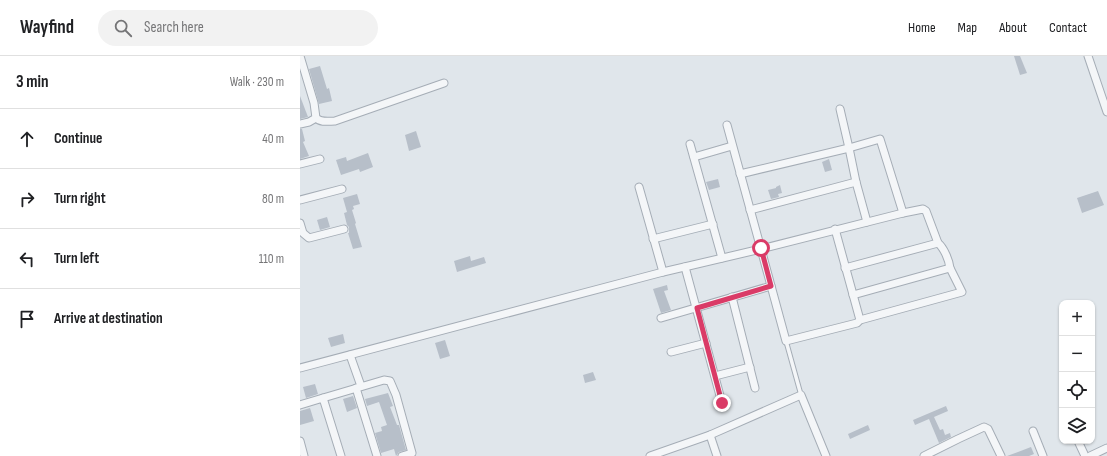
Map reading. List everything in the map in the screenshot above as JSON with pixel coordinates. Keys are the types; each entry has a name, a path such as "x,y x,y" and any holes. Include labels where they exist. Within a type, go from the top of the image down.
{"street":[{"path":"300,56 314,103 316,118"},
{"path":"1088,56 1107,112"},
{"path":"300,86 308,83"},
{"path":"316,118 325,122 335,121 444,83"},
{"path":"840,109 856,182 868,222"},
{"path":"300,124 309,122 316,118"},
{"path":"300,368 663,272 722,258 761,248 836,229 923,209 926,211 938,243 950,263 950,268 962,292 860,320 857,323 786,341 761,248 732,146 727,125"},
{"path":"740,174 849,148 880,139 903,213"},
{"path":"690,144 722,258"},
{"path":"694,156 732,146"},
{"path":"300,164 320,159"},
{"path":"750,210 856,182"},
{"path":"639,188 663,272"},
{"path":"300,200 342,189"},
{"path":"300,223 303,233 309,238 344,229"},
{"path":"654,239 713,224"},
{"path":"836,229 845,268 860,320"},
{"path":"845,268 938,243"},
{"path":"685,267 722,403"},
{"path":"853,295 950,268"},
{"path":"661,318 771,286"},
{"path":"732,297 755,388"},
{"path":"671,352 706,343"},
{"path":"350,355 377,456"},
{"path":"714,376 750,366"},
{"path":"300,405 384,380 390,382 396,395 412,453 402,456"},
{"path":"650,456 710,435 801,394 826,456"},
{"path":"323,398 341,456"},
{"path":"924,456 984,427 988,430 1001,456"},
{"path":"1033,431 1042,456"},
{"path":"710,435 717,456"},
{"path":"300,441 303,454"},
{"path":"1079,444 1085,456"},
{"path":"1090,456 1107,448"}],"lane":[{"path":"786,341 801,394"}],"building":[{"path":"1014,56 1020,56 1027,73 1020,75"},
{"path":"320,66 327,89 329,88 332,101 319,104 309,69"},
{"path":"300,96 308,117 300,119"},
{"path":"300,129 302,129 305,141 303,142 309,156 300,159"},
{"path":"416,131 421,147 409,151 405,135"},
{"path":"368,153 373,167 360,172 359,169 341,175 336,160 346,157 347,161"},
{"path":"829,159 832,170 825,172 822,162"},
{"path":"718,179 720,187 709,190 706,182"},
{"path":"780,185 782,193 778,194 779,197 771,199 768,190 776,188"},
{"path":"1098,191 1104,205 1082,213 1077,198"},
{"path":"357,194 360,204 353,206 354,209 352,210 362,247 353,249 348,233 349,227 347,225 344,213 347,212 343,198"},
{"path":"327,217 330,227 320,230 317,220"},
{"path":"470,256 471,261 484,257 486,263 457,272 454,261"},
{"path":"667,285 668,290 664,291 671,310 661,313 653,289"},
{"path":"343,334 345,343 331,347 328,338"},
{"path":"445,340 450,356 440,359 435,343"},
{"path":"593,372 596,380 585,383 583,375"},
{"path":"315,384 318,394 306,398 303,387"},
{"path":"388,393 393,406 390,407 397,425 399,425 406,450 399,452 396,456 394,449 381,453 375,433 382,431 381,427 387,425 379,402 367,406 365,399"},
{"path":"353,396 357,408 347,412 343,399"},
{"path":"946,406 948,411 934,417 940,430 943,429 945,435 950,433 951,437 939,443 929,419 915,425 913,420"},
{"path":"310,408 314,421 300,425 300,411"},
{"path":"868,425 870,430 850,439 848,434"},
{"path":"1031,447 1034,454 1029,456 1007,456"}],"route":[{"path":"722,403 697,308 771,286 761,248"}]}
